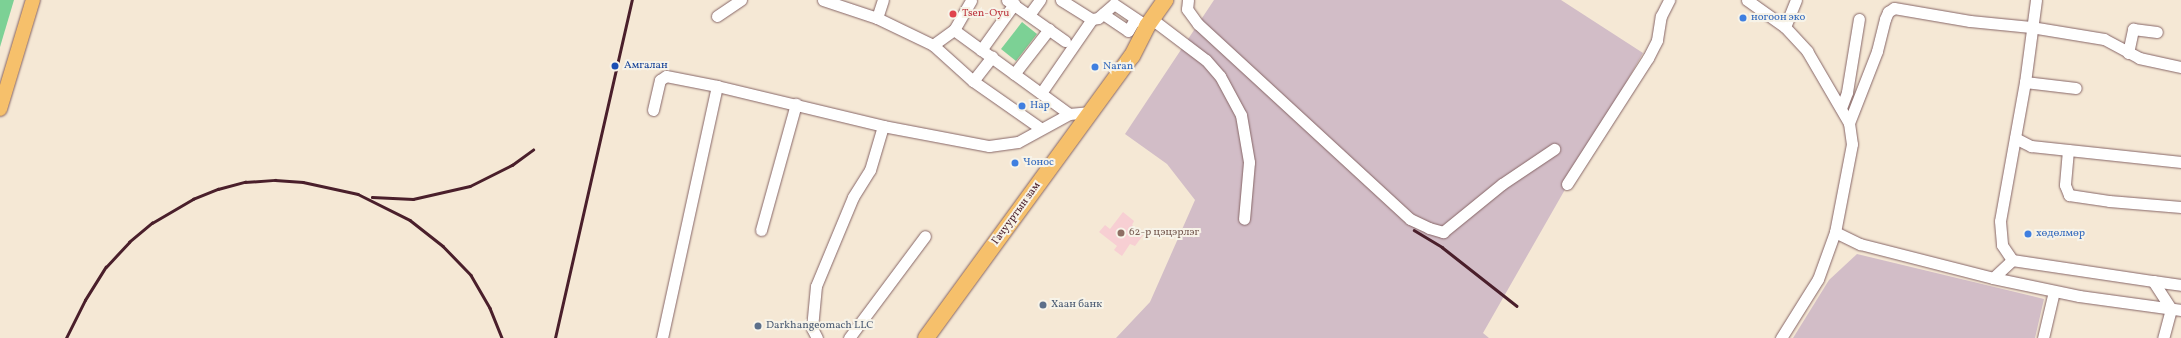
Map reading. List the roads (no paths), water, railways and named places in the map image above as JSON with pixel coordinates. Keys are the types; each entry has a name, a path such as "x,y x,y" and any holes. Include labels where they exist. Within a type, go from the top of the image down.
{"highway":[{"name":"Гачууртын зам","path":"926,338 1136,50 1146,23 1165,0"},
{"name":"Гачууртын зам","path":"1146,23 1173,0"}],"main road":[{"path":"0,109 33,0"}],"street":[{"path":"717,16 741,0"},
{"path":"823,0 877,18 933,44 973,80 1040,128"},
{"path":"877,18 883,0"},
{"path":"933,44 954,30 971,0"},
{"path":"1029,15 1040,0"},
{"path":"1061,0 1092,19"},
{"path":"1188,0 1187,9 1198,24 1410,219 1429,228 1443,232 1502,184 1554,149"},
{"path":"1567,184 1648,58 1656,40 1661,16 1669,0"},
{"path":"1747,0 1785,27 1807,51 1849,123 1852,144 1849,167 1835,232 1818,279 1781,338"},
{"path":"1785,27 1796,0"},
{"path":"2015,282 2002,245 1999,230 2025,82 2031,27 2036,0"},
{"path":"981,50 1011,2 1065,41"},
{"path":"1041,93 1092,19 1103,14 1112,2 1206,60 1220,76 1241,116 1250,162 1244,219"},
{"path":"1849,123 1891,9 2031,27 2104,39 2119,46 2128,53 2181,67"},
{"path":"1103,14 1128,31 1146,23"},
{"path":"1841,108 1847,92 1859,19"},
{"path":"1014,74 1049,29"},
{"path":"2128,53 2133,29 2157,32"},
{"path":"954,30 1069,114"},
{"path":"973,80 992,58"},
{"path":"653,110 663,76 717,86 883,126 989,146 1018,142 1040,128 1069,114 1091,112"},
{"path":"2025,82 2076,88"},
{"path":"662,338 717,86"},
{"path":"761,230 796,104"},
{"path":"817,338 812,328 816,286 853,197 870,170 883,126"},
{"path":"2015,138 2031,146 2181,162"},
{"path":"2068,150 2065,185 2069,195 2109,201 2181,207"},
{"path":"1835,232 1860,244 1993,278 2054,291 2176,310"},
{"path":"848,338 925,236"},
{"path":"1993,278 2009,263"},
{"path":"2009,263 2181,285"},
{"path":"2153,281 2176,310"},
{"path":"2043,338 2054,291"},
{"path":"2163,338 2176,310"}],"railway":[{"path":"555,338 632,0"},
{"path":"372,197 413,199 470,186 512,165 533,150"},
{"path":"66,338 85,300 106,267 129,242 152,223 193,199 218,189 245,182 275,180 303,182 358,194 410,220 443,246 471,275 490,308 502,338"},
{"path":"1414,230 1442,247 1517,306"}],"place":[{"name":"Tsen-Oyu","path":"953,14"},
{"name":"ногоон эко","path":"1743,18"},
{"name":"Амгалан","path":"615,66"},
{"name":"Naran","path":"1095,67"},
{"name":"Нар","path":"1022,106"},
{"name":"Чонос","path":"1015,163"},
{"name":"62-р цэцэрлэг","path":"1121,233"},
{"name":"хөдөлмөр","path":"2028,234"},
{"name":"Хаан банк","path":"1043,305"},
{"name":"Darkhangeomach LLC","path":"758,326"}]}
